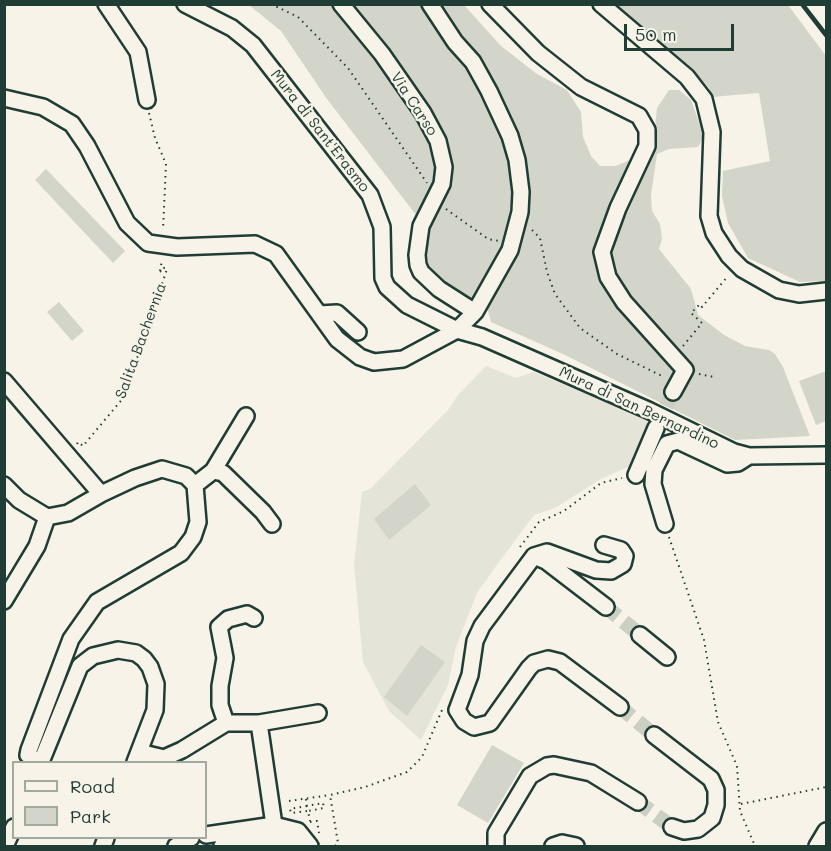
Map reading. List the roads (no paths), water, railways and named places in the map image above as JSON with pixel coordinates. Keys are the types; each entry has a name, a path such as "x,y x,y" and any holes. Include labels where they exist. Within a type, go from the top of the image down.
{"street":[{"path":"106,4 138,52 147,100"},
{"name":"Mura di Sant'Erasmo","path":"185,4 232,28 253,45 370,195 382,227 383,278 387,287 407,305 458,330"},
{"name":"Via Carso","path":"341,4 382,54 423,113 438,141 444,167 442,184 433,196 420,230 417,255 420,272 439,289 475,312"},
{"path":"4,98 43,107 72,124 87,146 127,223 144,240 155,245 177,247 248,244 267,248 288,268 319,314 338,339 351,351 374,362 403,359 458,330 475,312 510,250 521,192 510,136 473,62 455,42 430,4"},
{"path":"490,4 538,53 581,87 639,116 647,130 647,146 618,207 603,252 608,277 624,302 685,370 675,388"},
{"path":"601,4 687,76 704,99 712,132 709,216 721,245 737,264 770,285 789,293 826,291"},
{"path":"319,314 337,313 358,332"},
{"name":"Mura di San Bernardino","path":"458,330 482,337 648,410 734,452 749,456 826,455"},
{"path":"4,381 101,494"},
{"path":"195,485 213,471 246,416"},
{"path":"654,470 636,475 656,428"},
{"path":"665,524 653,484 654,470 663,447 672,441 678,441 727,464 738,463 749,456"},
{"path":"808,455 826,445"},
{"path":"4,485 19,500 47,517 68,513 135,478 162,470 186,476 195,485 198,522 193,537 181,553 97,602 72,639 28,750 28,755 38,761"},
{"path":"213,471 223,473 263,512 272,524"},
{"path":"4,601 37,546 47,517"},
{"path":"604,545 621,550 625,556 623,564 610,571 596,570 547,552 534,556 482,626 476,641 470,675 457,705 460,716 474,727 490,723 529,668 534,663 548,659 560,662 620,707"},
{"path":"534,556 546,561 606,607"},
{"path":"226,723 220,705 220,686 225,658 219,627 228,619 247,614 254,618"},
{"path":"640,635 667,657"},
{"path":"40,761 80,666 93,656 118,650 136,654 144,659 150,667 156,684 155,710 137,757 164,758 182,750 226,723 259,723 318,713"},
{"path":"259,723 274,825"},
{"path":"654,735 711,779 716,790 716,805 712,818 698,829 684,831 672,827"},
{"path":"496,846 496,833 530,776 547,766 554,765 591,772 638,802"},
{"path":"207,835 274,825 298,831 310,846"},
{"path":"5,846 12,831"},
{"path":"817,846 826,831"},
{"path":"222,846 280,838 304,846"},
{"path":"553,846 562,843 576,846"}],"tunnel":[{"path":"656,427 673,392"},
{"path":"606,607 640,635"},
{"path":"620,707 654,735"},
{"path":"638,802 672,827"}],"railway":[{"path":"802,4 826,35"}]}
